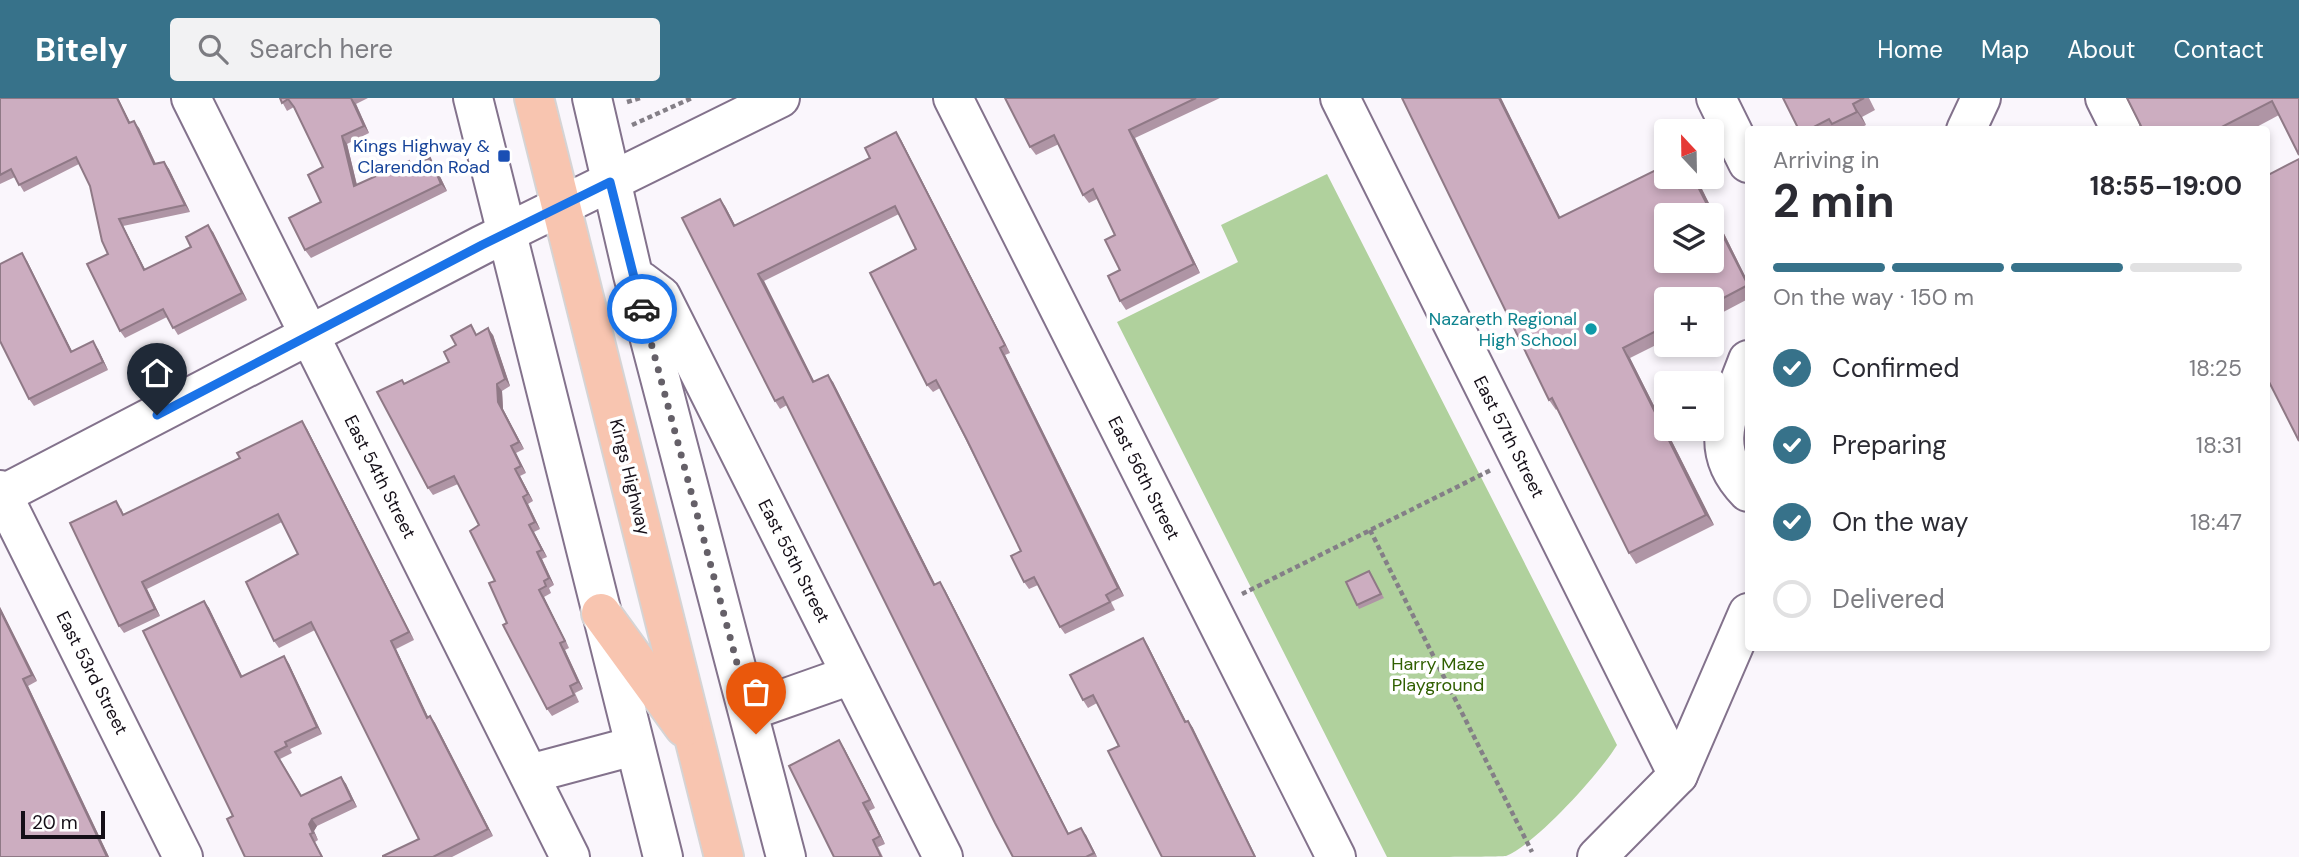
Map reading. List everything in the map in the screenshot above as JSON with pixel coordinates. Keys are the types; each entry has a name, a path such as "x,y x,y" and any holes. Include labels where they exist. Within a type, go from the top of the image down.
{"main road":[{"name":"Kings Highway","path":"534,98 724,857"},
{"path":"601,613 695,742"}],"street":[{"name":"East 54th Street","path":"191,98 570,857"},
{"path":"473,98 663,857"},
{"path":"592,98 633,275 786,857"},
{"path":"1,494 506,233 780,98"},
{"name":"East 56th Street","path":"953,98 1336,857"},
{"name":"East 57th Street","path":"1340,98 1678,775"},
{"path":"1716,98 1745,157"},
{"path":"1968,126 1981,98"},
{"path":"2105,98 2119,126"},
{"name":"East 55th Street","path":"633,275 661,296 943,857"},
{"path":"1745,368 1723,429 1723,451 1730,468 1745,488"},
{"name":"East 53rd Street","path":"1,494 183,857"},
{"path":"1597,857 1678,775 1745,620"},
{"path":"749,711 851,675"},
{"path":"529,774 634,746"}],"path":[{"path":"620,131 692,98"},
{"path":"1242,594 1491,470"},
{"path":"1370,530 1532,852"}],"green space":[{"name":"Harry Maze Playground","path":"1327,174 1617,745 1597,772 1550,823 1534,838 1506,856 1387,857 1117,322 1238,262 1221,225"}],"building":[{"path":"0,98 117,98 129,123 134,121 154,164 164,162 185,205 119,219 144,270 191,247 186,237 208,225 242,293 173,328 163,309 120,331 87,264 108,254 102,241 90,186 76,157 19,185 11,169 0,175"},
{"path":"280,98 351,98 364,126 342,136 354,186 409,161 411,166 430,158 441,184 305,250 289,218 321,202 308,175 323,167 294,107 288,99 282,103"},
{"path":"1005,98 1196,98 1129,130 1194,264 1120,301 1108,276 1120,270 1105,240 1115,235 1093,189 1083,195 1054,135 1030,147"},
{"name":"Nazareth Regional High School","path":"1402,98 1499,98 1559,218 1654,171 1654,189 1699,189 1706,203 1654,203 1654,273 1724,273 1724,238 1745,279 1745,287 1724,298 1724,287 1654,287 1654,332 1623,348 1654,410 1654,441 1669,441 1706,515 1629,553 1552,398 1549,400"},
{"path":"1783,98 1864,98 1853,104 1857,112 1832,124 1829,119 1816,126 1797,126"},
{"path":"2127,98 2299,98 2299,155 2272,101 2224,126 2141,126"},
{"path":"896,132 1005,345 1000,348 1118,588 1106,595 1110,602 1060,627 1034,577 1024,582 1011,556 1021,551 967,440 936,380 927,385 870,273 916,249 895,206 758,274 813,382 828,375 934,585 940,582 1068,834 1081,828 1094,853 1086,857 1013,857 783,397 775,401 682,218 720,199 734,226 870,158 865,148"},
{"path":"2299,159 2299,441 2270,384 2270,174"},
{"path":"22,253 71,352 93,341 103,362 29,399 0,341 0,264"},
{"path":"471,325 476,335 488,328 505,379 497,384 498,402 519,442 511,446 521,466 515,469 528,494 523,497 535,522 529,525 542,550 537,552 549,578 544,581 546,586 539,590 565,641 560,643 578,682 570,686 574,695 547,709 503,625 507,623 489,583 495,581 470,531 479,525 454,476 428,488 377,392 402,380 404,384 449,362 444,352 456,345 451,336"},
{"path":"302,421 409,632 391,641 427,718 430,716 488,829 433,857 383,857 419,839 311,622 274,641 246,582 298,554 278,514 142,582 155,609 119,626 70,523 116,501 123,515 240,458 237,453"},
{"path":"1369,571 1381,594 1357,605 1346,582"},
{"path":"204,601 241,677 284,656 317,727 285,742 287,746 275,752 301,796 341,777 352,800 312,819 309,824 313,833 310,834 322,857 245,857 227,819 233,816 143,631"},
{"path":"0,610 32,675 23,679 107,857 0,857"},
{"path":"1143,638 1185,722 1188,721 1255,857 1162,857 1108,751 1119,746 1093,695 1083,700 1070,675"},
{"path":"839,740 870,800 863,803 880,836 873,840 881,857 834,857 789,766"}],"way so far":[{"path":"642,309 756,734"}],"place":[{"name":"Kings Highway & Clarendon Road","path":"504,156"},
{"name":"Nazareth Regional High School","path":"1591,329"}],"route":[{"path":"157,415 482,245 610,182 642,309"}]}
